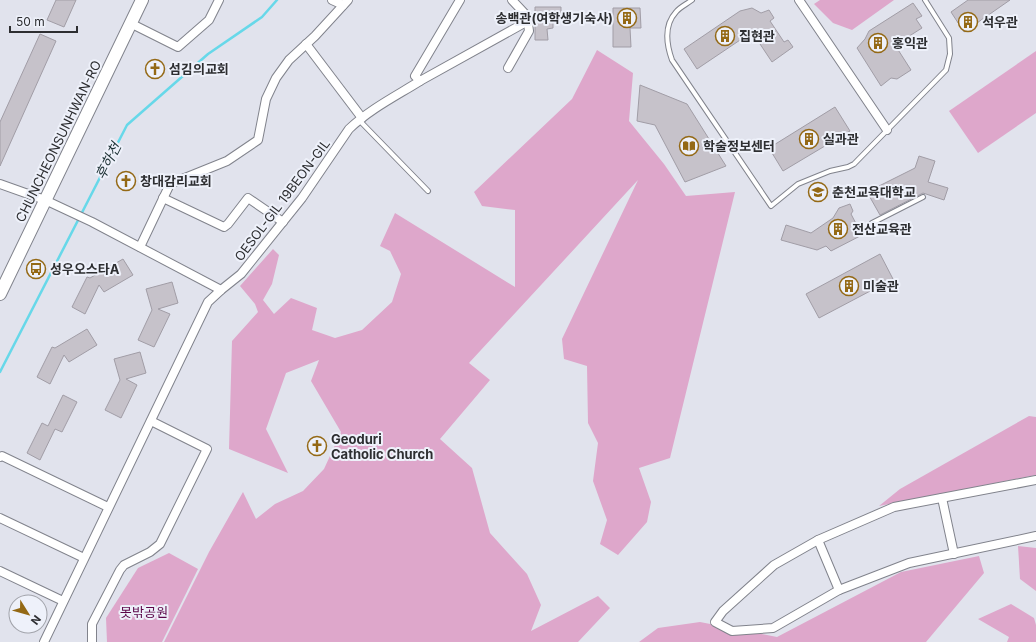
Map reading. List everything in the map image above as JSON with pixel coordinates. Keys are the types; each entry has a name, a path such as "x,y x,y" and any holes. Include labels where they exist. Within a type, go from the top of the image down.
{"street":[{"name":"CHUNCHEONSUNHWAN-RO","path":"0,294 142,0"},
{"path":"130,23 178,47 209,20 219,0"},
{"path":"332,0 345,3"},
{"path":"420,81 416,76 460,0"},
{"path":"508,68 530,31 527,16 512,0"},
{"path":"799,0 887,130"},
{"path":"140,247 170,184 227,161 258,140 266,98 276,78 289,60 345,3"},
{"name":"OESOL-GIL 19BEON-GIL","path":"44,642 208,302 220,290 241,274 302,198 349,129 360,119 420,81 528,21"},
{"path":"306,44 360,119"},
{"path":"0,184 45,200 92,222 220,290"},
{"path":"163,198 224,227 248,198 283,222"},
{"path":"92,642 92,624 120,570 124,565 150,552 160,544 207,448 151,421"},
{"path":"0,457 2,456 108,507"},
{"path":"1036,480 894,508 818,540 774,566 723,611 715,622 732,631 773,628 839,590 909,563 1036,536"},
{"path":"942,498 954,554"},
{"path":"0,518 84,558"},
{"path":"818,540 839,590"},
{"path":"0,571 63,601"}],"lane":[{"path":"692,0 676,11 670,21 667,35 667,46 672,60 771,206 798,184 830,171 854,164 946,70 949,62 949,38 925,0"},
{"path":"360,119 428,192"},
{"path":"872,223 923,197"}],"green space":[{"path":"820,0 894,0 852,30 833,23 814,4"},
{"path":"597,50 633,73 629,121 664,164 686,196 735,192 670,458 639,468 651,502 647,522 618,555 600,544 607,520 593,481 598,443 588,423 587,366 564,359 562,339 638,180 469,363 490,380 440,439 472,468 490,533 527,574 541,605 531,631 598,596 610,608 578,642 164,642 209,552 243,492 256,519 275,504 303,491 324,469 341,432 311,381 319,360 286,373 266,429 288,473 229,449 232,341 258,312 255,304 240,286 273,249 279,255 272,284 263,300 274,314 291,298 317,308 312,330 335,338 362,330 392,302 401,274 390,251 380,246 395,213 515,287 515,210 482,206 474,192 572,99"},
{"path":"1036,51 1036,113 978,153 949,111"},
{"path":"1029,416 1036,417 1036,475 879,506 900,489"},
{"path":"1018,546 1036,548 1036,591 1020,579"},
{"name":"못밖공원","path":"169,553 198,569 162,642 107,642 106,618 138,568"},
{"path":"979,556 984,573 926,642 639,642 658,628 700,622 777,637 901,572"},
{"path":"1011,604 1034,618 1036,625 1036,642 1007,642 1009,637 978,619"}],"building":[{"path":"56,0 76,0 64,27 47,20"},
{"name":"석우관","path":"968,0 1010,0 964,32 951,12"},
{"name":"홍익관","path":"913,3 922,16 916,19 922,28 895,45 911,70 897,79 891,78 881,86 857,48 865,39 869,31"},
{"path":"535,7 561,7 561,19 553,19 553,28 547,29 548,40 535,40"},
{"name":"송백관(여학생기숙사)","path":"613,8 640,8 641,28 630,28 631,47 613,47"},
{"name":"집현관","path":"752,8 761,13 769,10 774,18 770,21 784,42 788,40 793,47 772,62 752,32 697,69 684,49 740,11"},
{"path":"40,34 56,41 0,166 0,122"},
{"name":"학술정보센터","path":"640,85 687,104 726,166 685,182 655,125 637,121"},
{"name":"실과관","path":"835,107 850,131 783,171 769,148"},
{"path":"919,156 935,161 928,182 948,188 944,200 923,193 880,215 867,192 915,168"},
{"name":"전산교육관","path":"850,204 853,211 851,214 862,235 831,251 826,246 817,250 781,240 786,225 811,233 833,218 839,208"},
{"name":"미술관","path":"880,254 893,279 819,318 806,294"},
{"path":"123,259 133,275 104,292 99,285 85,314 72,307 87,277 90,278"},
{"path":"172,282 178,303 158,309 170,314 154,347 138,340 152,310 146,289"},
{"path":"87,329 97,345 69,362 64,355 50,384 37,377 52,347 55,348"},
{"path":"140,352 146,373 126,379 137,385 121,418 105,410 120,380 114,359"},
{"path":"63,395 77,402 62,432 55,429 40,460 27,453 42,423 48,426"}],"waterway":[{"name":"후하천","path":"0,372 127,125 208,54 262,17 277,0"}],"place":[{"name":"송백관(여학생기숙사)","path":"627,18"},
{"name":"석우관","path":"968,22"},
{"name":"집현관","path":"725,36"},
{"name":"홍익관","path":"878,43"},
{"name":"섬김의교회","path":"155,69"},
{"name":"실과관","path":"809,139"},
{"name":"학술정보센터","path":"689,146"},
{"name":"창대감리교회","path":"126,181"},
{"name":"춘천교육대학교","path":"818,192"},
{"name":"전산교육관","path":"838,229"},
{"name":"성우오스타A","path":"36,269"},
{"name":"미술관","path":"849,286"},
{"name":"Geoduri Catholic Church","path":"317,446"}]}
